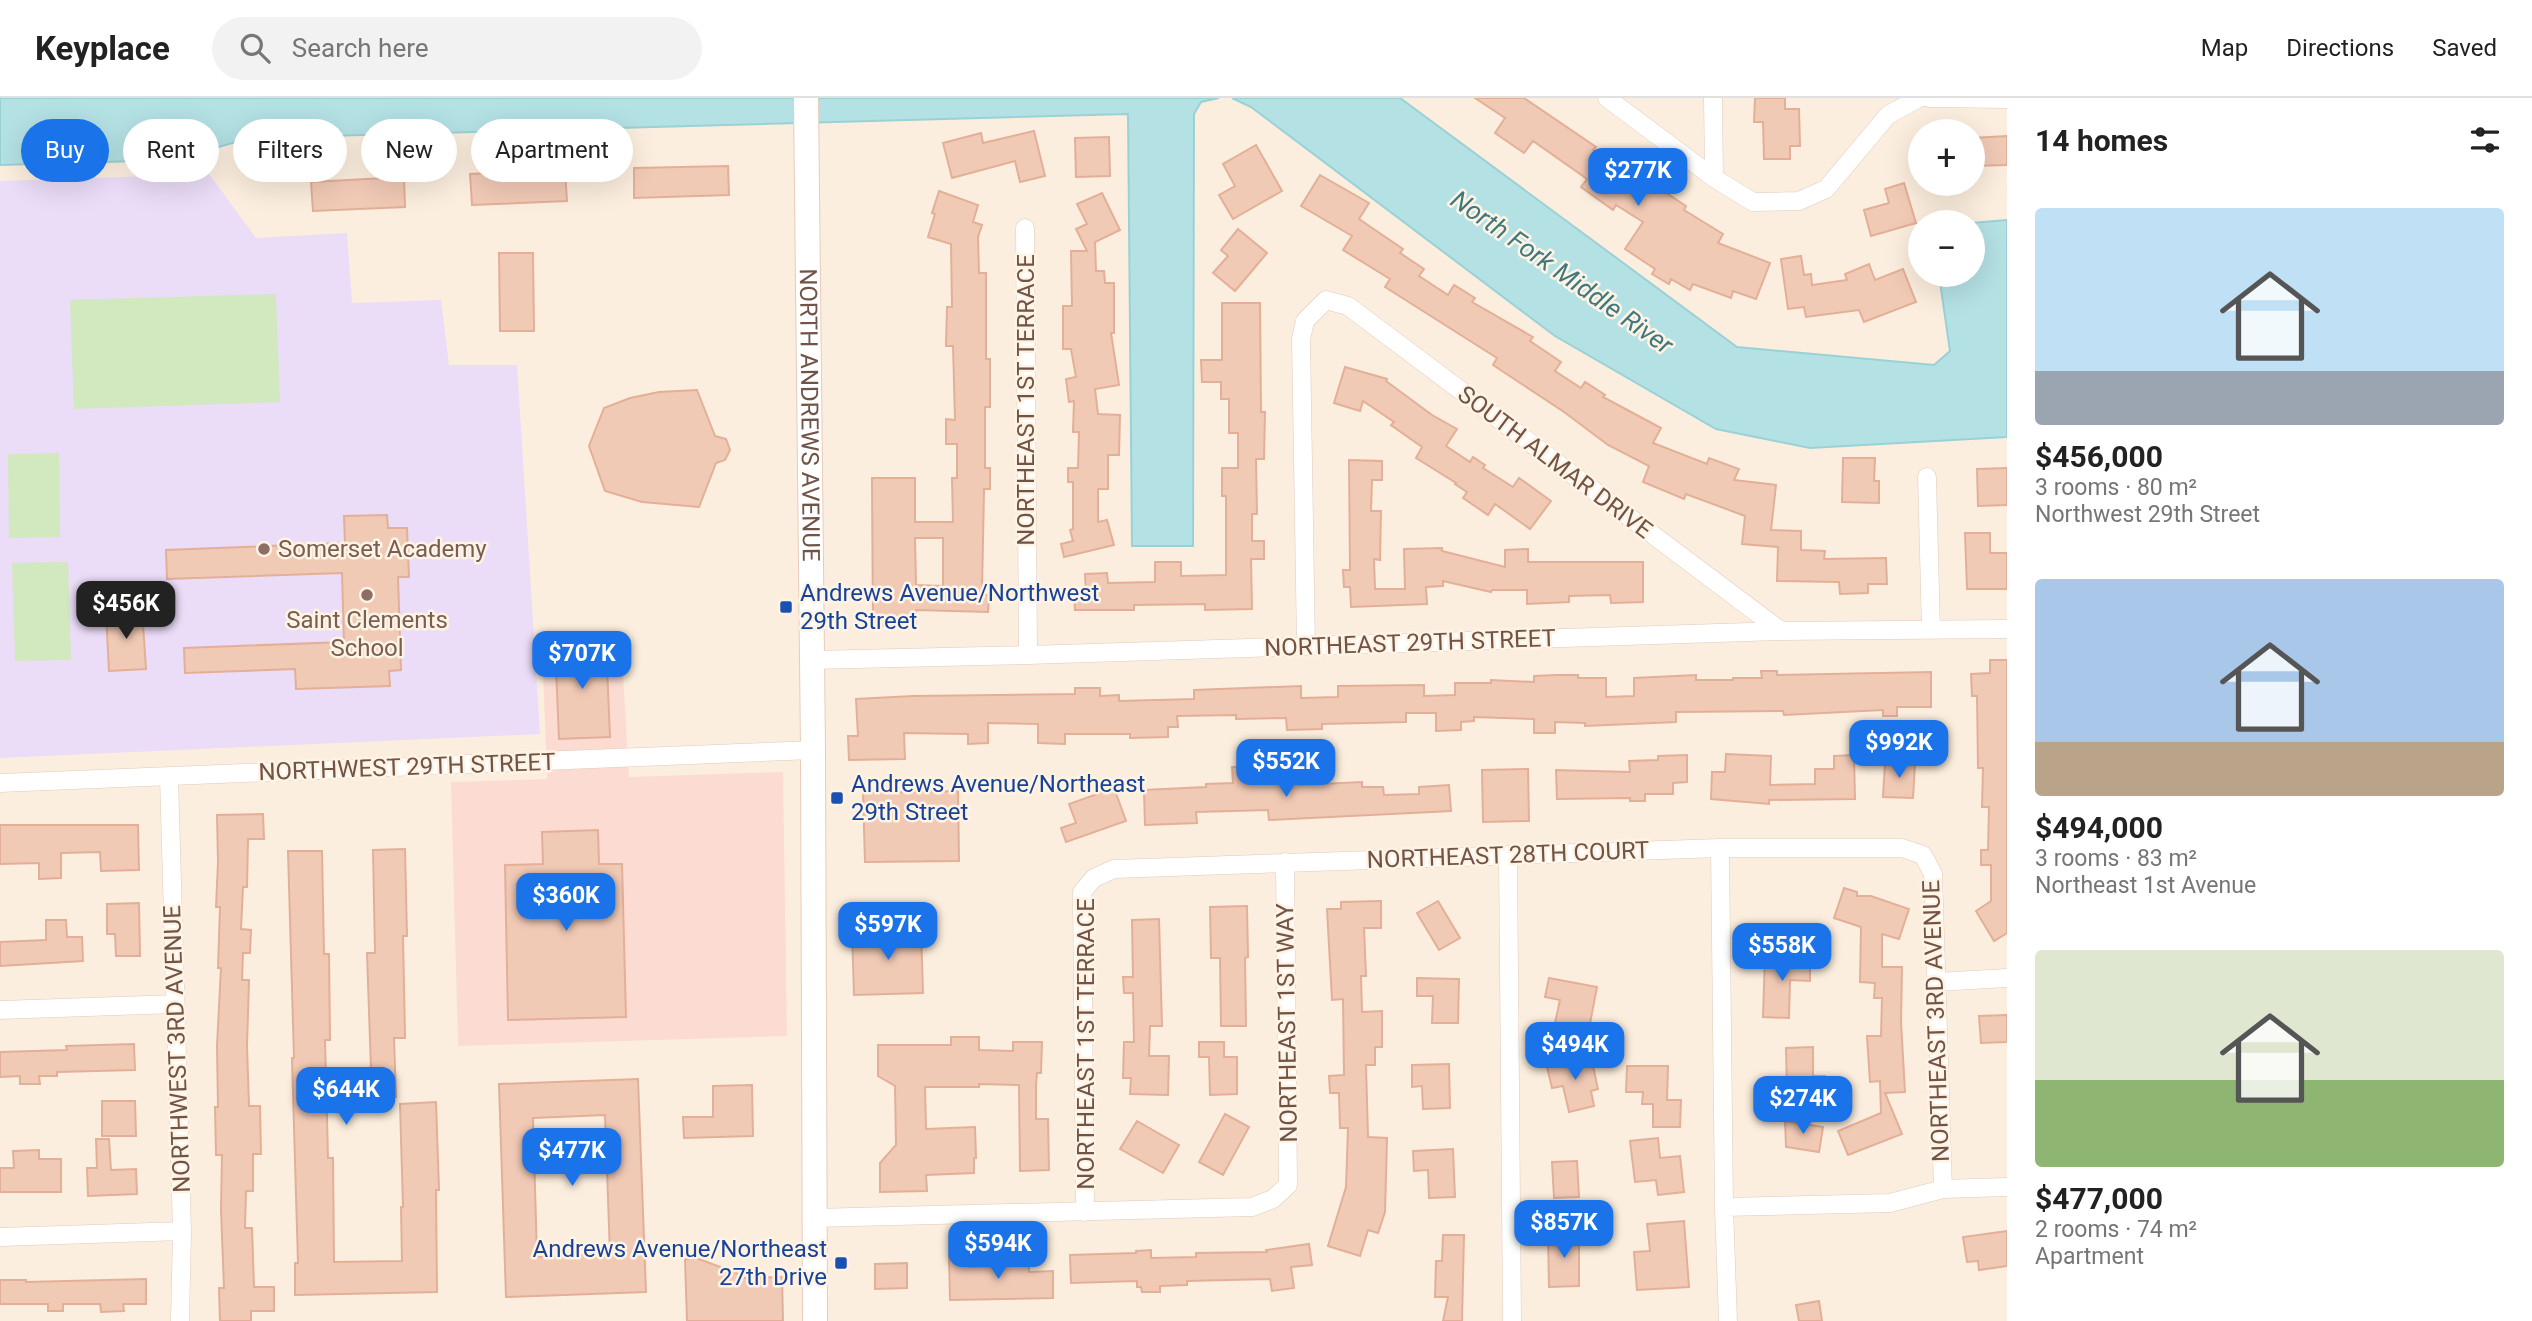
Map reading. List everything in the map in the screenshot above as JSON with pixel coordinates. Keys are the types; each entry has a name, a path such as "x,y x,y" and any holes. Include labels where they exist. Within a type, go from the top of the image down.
{"main road":[{"name":"NORTH ANDREWS AVENUE","path":"807,98 815,1321"}],"street":[{"path":"1607,98 1714,178 1753,202 1799,201 1826,189 1888,115 1919,98"},
{"path":"1713,98 1714,178"},
{"path":"1929,98 2007,99"},
{"name":"NORTHEAST 1ST TERRACE","path":"1025,228 1028,655"},
{"name":"SOUTH ALMAR DRIVE","path":"1306,646 1300,339 1305,321 1326,300 1348,306 1781,631"},
{"path":"1927,477 1931,631"},
{"name":"NORTHEAST 29TH STREET","path":"812,660 1781,631 2007,629"},
{"name":"NORTHWEST 29TH STREET","path":"0,783 813,750"},
{"name":"NORTHWEST 3RD AVENUE","path":"169,778 182,1231 180,1321"},
{"path":"1720,848 1728,1321"},
{"name":"NORTHEAST 28TH COURT","path":"1094,878 1114,869 1720,848 1902,848 1923,855"},
{"path":"1508,855 1512,1321"},
{"name":"NORTHEAST 3RD AVENUE","path":"1923,855 1933,874 1943,1189"},
{"name":"NORTHEAST 1ST WAY","path":"1085,1212 1252,1207 1273,1199 1289,1185 1285,862"},
{"name":"NORTHEAST 1ST TERRACE","path":"1085,1212 1083,892 1094,878"},
{"path":"1937,982 2007,978"},
{"path":"0,1010 176,1004"},
{"path":"1724,1207 1890,1203 1943,1189 2007,1187"},
{"path":"814,1218 1085,1212"},
{"path":"0,1237 182,1231"}],"shaded area":[{"name":"Somerset Academy","path":"109,177 123,177 123,182 215,182 256,238 347,233 352,303 441,300 449,365 517,365 540,734 0,758 0,181 109,182"},
{"path":"621,640 629,777 783,772 787,1036 458,1046 451,782 547,779 542,641"}],"green space":[{"path":"276,294 280,402 74,409 70,300"},
{"path":"59,453 60,537 9,538 8,454"},
{"path":"68,562 71,660 15,661 12,563"}],"water":[{"path":"0,98 1219,98 1201,102 1194,114 1193,546 1132,546 1128,114 633,128 633,119 471,119 471,132 457,132 457,119 361,119 361,135 347,135 347,119 233,119 233,143 219,147 219,119 123,119 123,161 109,162 109,119 21,119 21,164 0,165"},
{"name":"North Fork Middle River","path":"1232,98 1400,98 1737,347 1934,365 1950,351 1941,287 1985,287 1985,222 2007,220 2007,437 1810,448 1716,429 1555,336 1251,107"}],"building":[{"path":"1475,98 1524,98 1596,147 1593,150 1644,187 1648,181 1686,206 1684,210 1723,234 1718,243 1770,263 1756,299 1733,291 1731,298 1693,284 1690,290 1671,279 1669,284 1652,274 1655,269 1625,249 1643,222 1616,205 1613,210 1581,187 1587,179 1533,141 1524,153 1495,133 1505,118"},
{"path":"1755,98 1785,98 1785,109 1799,109 1800,146 1790,146 1790,159 1764,159 1763,122 1754,122"},
{"path":"1034,131 1045,176 1020,182 1015,161 952,178 943,143 981,133 983,143"},
{"path":"2007,136 2007,165 1985,166 1985,137"},
{"path":"1109,137 1110,176 1076,177 1075,138"},
{"path":"1256,145 1282,191 1233,219 1219,195 1235,186 1223,164"},
{"path":"728,166 729,195 634,198 634,168"},
{"path":"470,174 471,182 566,182 567,201 472,205"},
{"path":"1320,175 1369,203 1359,219 1403,249 1400,253 1424,269 1419,276 1448,295 1454,285 1475,298 1472,302 1533,337 1530,341 1561,362 1555,371 1581,388 1585,382 1605,395 1603,397 1661,428 1653,443 1707,464 1709,458 1739,469 1734,480 1776,485 1771,530 1801,531 1801,550 1825,551 1824,559 1886,558 1887,584 1868,584 1868,593 1840,594 1839,582 1777,581 1778,547 1742,544 1745,516 1686,494 1684,499 1643,482 1649,466 1608,445 1493,365 1497,358 1385,287 1390,279 1343,250 1352,236 1301,206"},
{"path":"311,182 404,182 405,207 313,211"},
{"path":"1904,183 1912,210 1908,210 1908,225 1871,236 1864,210 1889,203 1885,189"},
{"path":"939,191 978,205 973,222 982,225 978,237 979,273 986,273 986,359 990,359 990,407 985,407 985,468 990,468 990,489 984,489 982,591 975,595 989,595 988,612 916,610 916,625 873,626 872,478 915,478 915,522 953,522 952,478 957,478 957,444 946,444 946,419 955,420 953,346 946,346 947,307 952,307 951,244 928,237 935,214 932,213","holes":["915,538 943,538 943,586 916,585"]},
{"path":"1102,193 1120,230 1095,242 1096,271 1104,271 1105,283 1114,283 1114,333 1111,333 1119,385 1095,389 1098,414 1120,415 1119,455 1108,455 1108,489 1098,489 1098,522 1107,520 1114,545 1064,557 1061,544 1073,541 1070,530 1073,529 1073,482 1068,482 1068,468 1078,468 1079,432 1073,432 1074,401 1069,402 1066,379 1076,377 1071,349 1063,349 1063,306 1072,306 1071,251 1087,251 1076,229 1087,224 1077,204"},
{"path":"1238,229 1267,253 1235,291 1213,273 1228,256 1221,250"},
{"path":"499,253 533,253 534,331 500,331"},
{"path":"1801,256 1804,275 1811,274 1812,285 1847,280 1845,274 1869,264 1875,280 1903,269 1916,302 1864,322 1859,310 1806,317 1804,307 1788,309 1781,259"},
{"path":"1222,303 1260,303 1261,412 1265,412 1264,459 1256,459 1257,514 1252,514 1252,541 1264,541 1264,559 1251,559 1252,609 1205,610 1205,604 1134,605 1134,610 1075,610 1074,595 1086,595 1085,574 1107,573 1108,583 1155,582 1155,562 1181,562 1181,576 1226,575 1226,496 1222,496 1222,468 1238,468 1238,433 1229,433 1229,399 1221,399 1221,382 1202,382 1201,360 1222,360"},
{"path":"1345,367 1387,379 1386,381 1432,415 1457,429 1446,446 1470,462 1473,457 1485,465 1483,468 1513,487 1519,478 1551,501 1530,529 1495,504 1488,515 1463,498 1467,492 1416,458 1422,447 1391,425 1394,422 1363,401 1360,411 1334,403"},
{"path":"697,390 715,436 726,439 730,450 725,460 716,463 699,507 642,502 605,491 589,446 604,408 630,398 659,392"},
{"path":"1843,458 1875,458 1874,481 1879,481 1879,503 1842,502"},
{"path":"1349,460 1382,461 1382,480 1372,480 1371,511 1381,511 1380,560 1374,559 1375,589 1405,589 1404,549 1442,548 1442,551 1505,567 1505,550 1528,549 1528,562 1643,562 1643,602 1611,603 1610,595 1569,596 1569,602 1527,604 1527,590 1491,592 1443,581 1443,586 1426,587 1427,604 1351,607 1350,587 1344,587 1343,570 1350,570"},
{"path":"2007,468 2007,505 1978,506 1977,469"},
{"path":"387,515 388,528 407,528 409,577 398,577 401,670 389,671 390,686 296,689 295,669 185,673 184,648 344,642 342,573 167,579 166,550 345,543 344,516"},
{"path":"1965,533 1990,533 1990,553 2007,553 2007,589 1967,589"},
{"path":"142,610 146,669 109,671 106,613"},
{"path":"606,643 610,737 559,739 555,645"},
{"path":"1990,660 2007,660 2007,933 1994,941 1976,911 1991,901 1991,865 1981,865 1981,850 1988,850 1989,807 1982,807 1983,768 1978,768 1977,696 1972,696 1971,674 1990,673"},
{"path":"1761,671 1777,671 1777,675 1931,672 1931,707 1897,707 1897,716 1883,716 1883,710 1784,715 1783,711 1676,712 1676,722 1585,726 1585,723 1555,722 1555,733 1534,733 1534,719 1474,717 1474,721 1461,722 1461,730 1436,731 1436,713 1406,713 1406,722 1322,724 1322,729 1287,730 1286,718 1177,716 1178,727 1168,727 1168,737 1130,738 1130,734 1065,734 1065,744 1038,743 1038,724 988,723 988,743 968,744 968,734 904,733 905,759 849,760 848,736 858,736 856,699 1075,694 1075,688 1100,688 1100,696 1119,695 1119,701 1194,699 1194,690 1301,686 1301,698 1338,697 1338,686 1424,685 1424,696 1455,695 1455,683 1491,683 1491,680 1534,682 1534,676 1557,675 1606,678 1606,697 1634,696 1634,678 1696,675 1696,680 1733,680 1762,678"},
{"path":"1726,754 1771,756 1770,785 1815,784 1815,769 1834,769 1834,756 1854,755 1855,799 1769,800 1769,804 1711,799 1712,772 1725,772"},
{"path":"1687,755 1687,782 1673,783 1673,794 1645,794 1645,801 1630,801 1630,798 1557,799 1556,770 1630,772 1629,761"},
{"path":"1885,762 1915,764 1913,798 1883,797"},
{"path":"1258,766 1259,777 1299,776 1299,785 1362,782 1362,787 1383,787 1384,795 1419,794 1419,787 1449,785 1451,811 1269,820 1268,810 1196,812 1197,823 1145,825 1144,790 1233,783 1232,767"},
{"path":"1528,769 1529,821 1483,822 1482,770"},
{"path":"1114,788 1126,821 1066,842 1061,828 1076,823 1069,804"},
{"path":"958,791 959,861 865,862 863,793"},
{"path":"263,814 264,839 248,839 247,887 243,887 241,929 251,930 250,953 243,953 242,980 249,980 249,1106 260,1106 261,1154 253,1154 253,1191 246,1191 245,1228 252,1228 254,1287 274,1287 274,1311 251,1311 251,1321 220,1321 219,1288 224,1288 222,1155 216,1155 215,1107 218,1107 217,1046 221,968 218,968 220,907 216,907 217,815"},
{"path":"0,825 138,825 139,870 101,871 100,852 61,853 61,878 39,879 39,863 0,864"},
{"path":"598,830 599,864 622,864 626,1017 508,1020 505,865 543,864 542,832"},
{"path":"405,849 405,1038 394,1038 396,1097 372,1098 367,953 375,953 373,850"},
{"path":"288,851 322,851 324,954 329,954 330,1040 325,1040 328,1158 333,1158 334,1262 402,1261 400,1104 436,1102 439,1190 436,1190 437,1292 295,1295 295,1263 298,1263"},
{"path":"1844,888 1857,892 1857,896 1871,896 1909,909 1899,939 1882,934 1882,967 1902,967 1901,1022 1905,1092 1885,1093 1902,1134 1848,1155 1838,1131 1881,1113 1880,1081 1870,1082 1867,1036 1881,1036 1882,998 1874,998 1875,983 1860,982 1861,927 1834,918"},
{"path":"1381,901 1381,928 1364,928 1366,976 1361,976 1362,1012 1382,1011 1382,1047 1375,1047 1375,1065 1366,1065 1368,1137 1387,1138 1385,1212 1378,1233 1368,1230 1360,1256 1328,1246 1346,1187 1348,1128 1340,1128 1339,1093 1330,1093 1329,1076 1344,1075 1343,999 1332,1000 1327,909 1341,909 1341,902"},
{"path":"1438,901 1460,938 1439,950 1417,913"},
{"path":"139,903 140,956 116,956 115,934 107,934 107,904"},
{"path":"1247,906 1246,1026 1221,1026 1220,958 1211,958 1210,907"},
{"path":"1159,919 1162,1026 1150,1026 1149,1056 1169,1056 1168,1095 1130,1094 1131,1078 1123,1078 1124,1042 1134,1042 1133,993 1124,993 1123,977 1133,977 1132,920"},
{"path":"46,920 66,920 67,937 82,937 83,961 0,966 0,942 46,940"},
{"path":"921,930 923,993 854,995 852,932"},
{"path":"1765,955 1810,957 1810,981 1790,980 1789,1018 1763,1017"},
{"path":"1417,978 1459,979 1458,1023 1432,1023 1433,996 1417,996"},
{"path":"1549,978 1597,987 1587,1039 1553,1032 1560,1000 1545,997"},
{"path":"2007,1015 2007,1042 1981,1043 1979,1016"},
{"path":"951,1037 979,1037 979,1050 1013,1051 1013,1042 1042,1042 1041,1073 1037,1073 1036,1085 1036,1119 1048,1119 1049,1170 1020,1171 1019,1085 925,1087 926,1129 975,1127 974,1173 926,1175 927,1191 880,1192 880,1163 896,1145 895,1086 878,1076 878,1045 951,1045"},
{"path":"1199,1042 1224,1042 1224,1057 1237,1057 1237,1094 1210,1095 1209,1057 1199,1057"},
{"path":"134,1044 135,1070 57,1072 57,1076 39,1076 40,1084 20,1084 20,1076 0,1077 0,1052"},
{"path":"1813,1047 1813,1076 1825,1076 1825,1096 1808,1097 1808,1091 1787,1091 1786,1048"},
{"path":"1591,1057 1598,1089 1591,1091 1594,1106 1569,1112 1563,1086 1552,1088 1547,1067"},
{"path":"1449,1064 1450,1108 1423,1109 1422,1086 1412,1087 1412,1065"},
{"path":"1627,1066 1668,1066 1667,1100 1681,1100 1680,1127 1653,1127 1653,1104 1642,1104 1643,1092 1626,1092"},
{"path":"638,1079 646,1292 506,1297 499,1084","holes":["605,1115 610,1254 537,1257 533,1118"]},
{"path":"752,1085 753,1136 684,1138 683,1117 713,1117 713,1086"},
{"path":"102,1101 135,1101 136,1136 102,1136"},
{"path":"1225,1114 1249,1127 1223,1175 1199,1162"},
{"path":"1137,1121 1179,1145 1163,1173 1120,1149"},
{"path":"1785,1121 1823,1127 1819,1152 1786,1147"},
{"path":"1658,1138 1660,1158 1680,1156 1684,1192 1658,1195 1656,1180 1635,1182 1630,1141"},
{"path":"96,1139 109,1139 111,1170 136,1169 137,1194 88,1196 87,1168 97,1168"},
{"path":"1453,1149 1455,1197 1429,1198 1428,1170 1414,1171 1413,1151"},
{"path":"39,1150 39,1159 61,1159 61,1192 0,1192 0,1168 14,1168 13,1151"},
{"path":"1577,1161 1579,1197 1554,1198 1552,1162"},
{"path":"1684,1221 1689,1287 1637,1290 1634,1252 1650,1251 1647,1224"},
{"path":"2007,1231 2007,1266 1979,1270 1978,1261 1967,1262 1963,1237"},
{"path":"1548,1234 1579,1234 1579,1286 1549,1287"},
{"path":"1443,1235 1464,1235 1462,1321 1443,1321 1448,1297 1435,1297 1436,1261 1442,1261"},
{"path":"1309,1244 1312,1265 1291,1267 1294,1288 1272,1291 1270,1279 1187,1281 1187,1285 1160,1286 1160,1292 1142,1292 1141,1287 1137,1287 1137,1281 1071,1283 1070,1255 1151,1250 1151,1258 1196,1257 1196,1253 1267,1252 1266,1250"},
{"path":"1011,1254 1029,1254 1029,1272 1053,1271 1053,1298 950,1300 949,1256 969,1255 969,1267 1011,1266"},
{"path":"685,1259 699,1259 739,1274 739,1278 782,1277 783,1321 687,1321"},
{"path":"907,1263 907,1288 875,1289 875,1264"},
{"path":"146,1279 146,1304 123,1304 124,1311 101,1312 100,1304 63,1304 63,1311 48,1311 48,1304 0,1304 0,1280 26,1282"},
{"path":"1819,1301 1822,1321 1799,1321 1796,1305"}],"place":[{"name":"Somerset Academy","path":"264,549"},
{"name":"Saint Clements School","path":"367,595"},
{"name":"Andrews Avenue/Northwest 29th Street","path":"786,607"},
{"name":"Andrews Avenue/Northeast 29th Street","path":"837,798"},
{"name":"Andrews Avenue/Northeast 27th Drive","path":"841,1263"}]}
